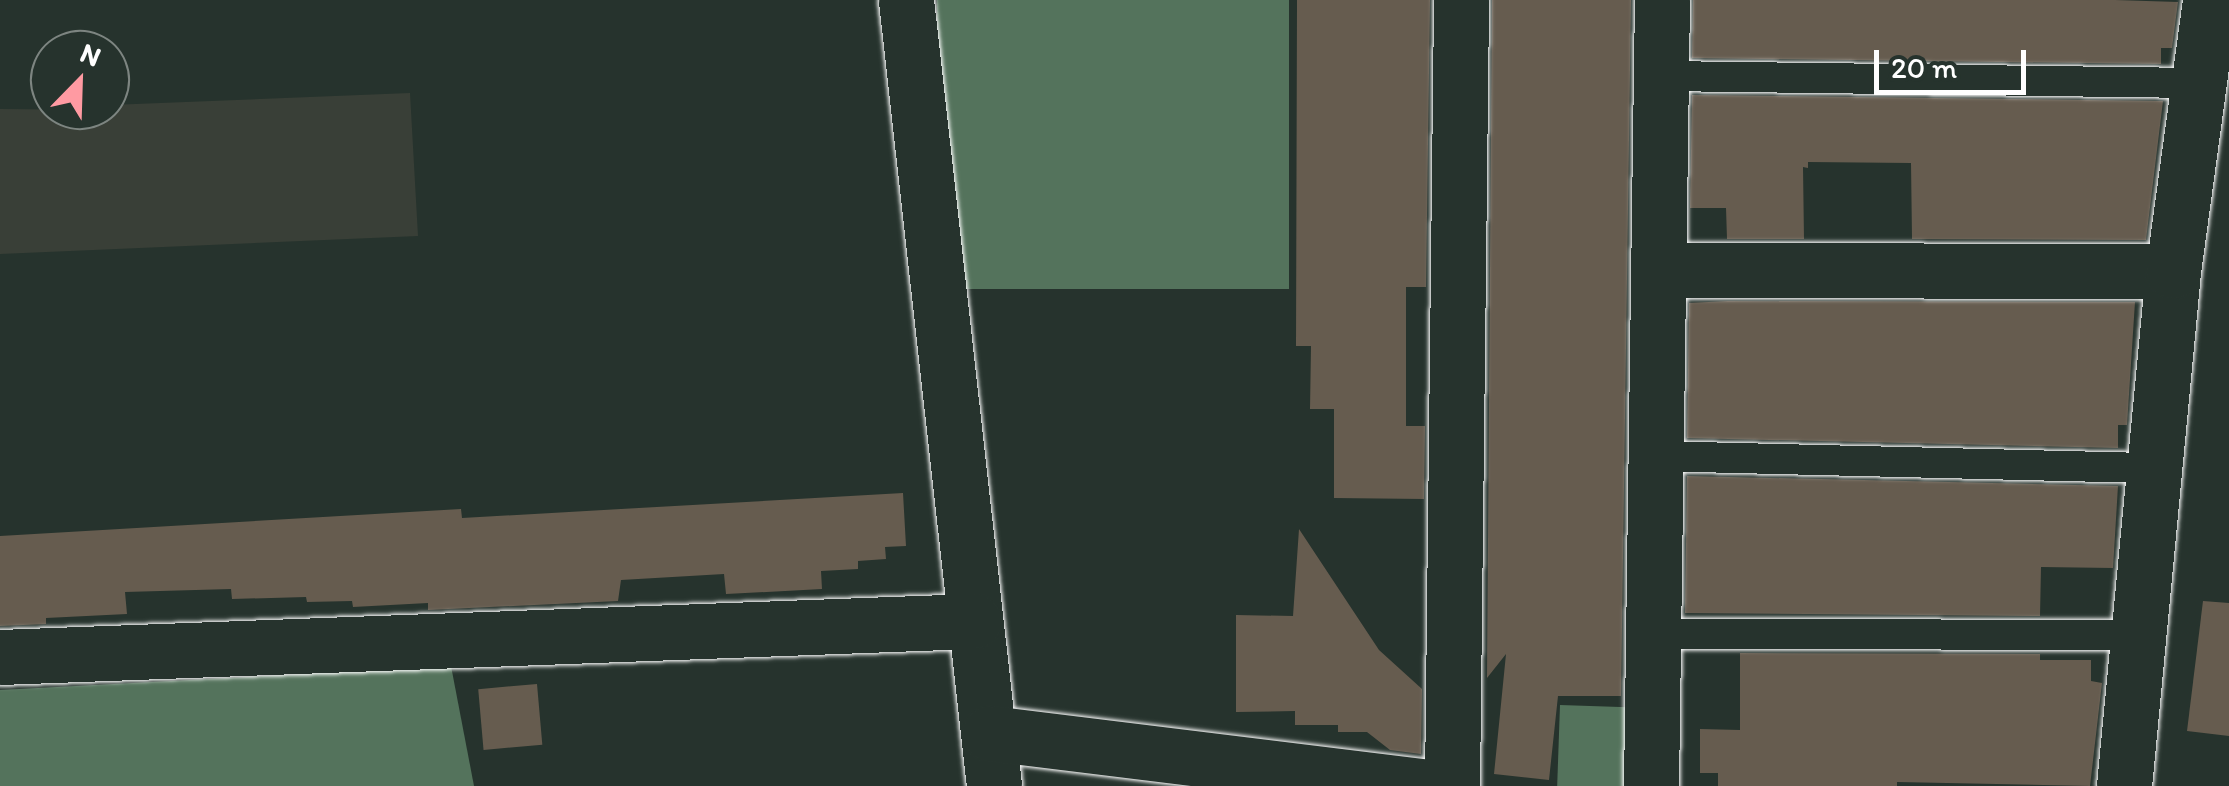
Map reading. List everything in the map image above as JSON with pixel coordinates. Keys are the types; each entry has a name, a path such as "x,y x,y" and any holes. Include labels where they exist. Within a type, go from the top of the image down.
{"street":[{"path":"906,0 992,760 1423,786"},
{"path":"1452,786 1461,0"},
{"path":"1652,786 1662,0"},
{"path":"2124,786 2173,271 2210,0"},
{"path":"1659,270 2173,271"},
{"path":"0,656 974,622"}],"lane":[{"path":"1662,76 2198,83"},
{"path":"1655,456 2152,468"},
{"path":"1651,634 2137,636"}],"shaded area":[{"path":"410,93 418,236 0,254 0,109 30,109 30,130 130,130 130,104"}],"green space":[{"path":"937,0 1289,0 1289,289 937,289"},
{"path":"451,666 474,786 0,786 0,690"},
{"path":"1560,705 1628,707 1625,786 1557,786"}],"building":[{"path":"1297,0 1430,0 1426,287 1406,287 1406,426 1425,426 1424,499 1334,498 1334,409 1310,409 1311,346 1296,346"},
{"path":"1492,0 1631,0 1621,696 1558,696 1549,780 1494,774 1506,654 1487,678"},
{"path":"1693,0 2178,2 2172,48 2161,48 2161,64 1692,58"},
{"path":"1692,95 2163,101 2146,240 1912,239 1911,163 1808,162 1808,168 1803,167 1804,239 1727,239 1726,208 1690,208"},
{"path":"2135,302 2127,425 2118,425 2118,448 1687,438 1689,303"},
{"path":"1687,476 2118,486 2113,568 2041,567 2040,616 1685,613"},
{"path":"903,493 906,546 885,547 886,559 858,561 858,569 821,571 822,589 726,594 724,574 621,580 618,601 428,610 428,603 353,607 352,601 307,602 306,597 232,599 231,589 125,592 127,614 46,618 46,624 0,626 0,536 461,509 462,518"},
{"path":"1299,529 1379,650 1422,689 1421,754 1390,750 1367,732 1338,732 1338,725 1295,725 1295,711 1236,712 1236,615 1293,616"},
{"path":"2203,601 2229,603 2229,736 2187,731"},
{"path":"1740,653 2040,654 2040,660 2091,660 2091,681 2102,683 2090,786 1897,782 1897,786 1718,786 1718,773 1700,773 1700,729 1740,730"},
{"path":"537,684 542,745 484,750 478,689"}]}
